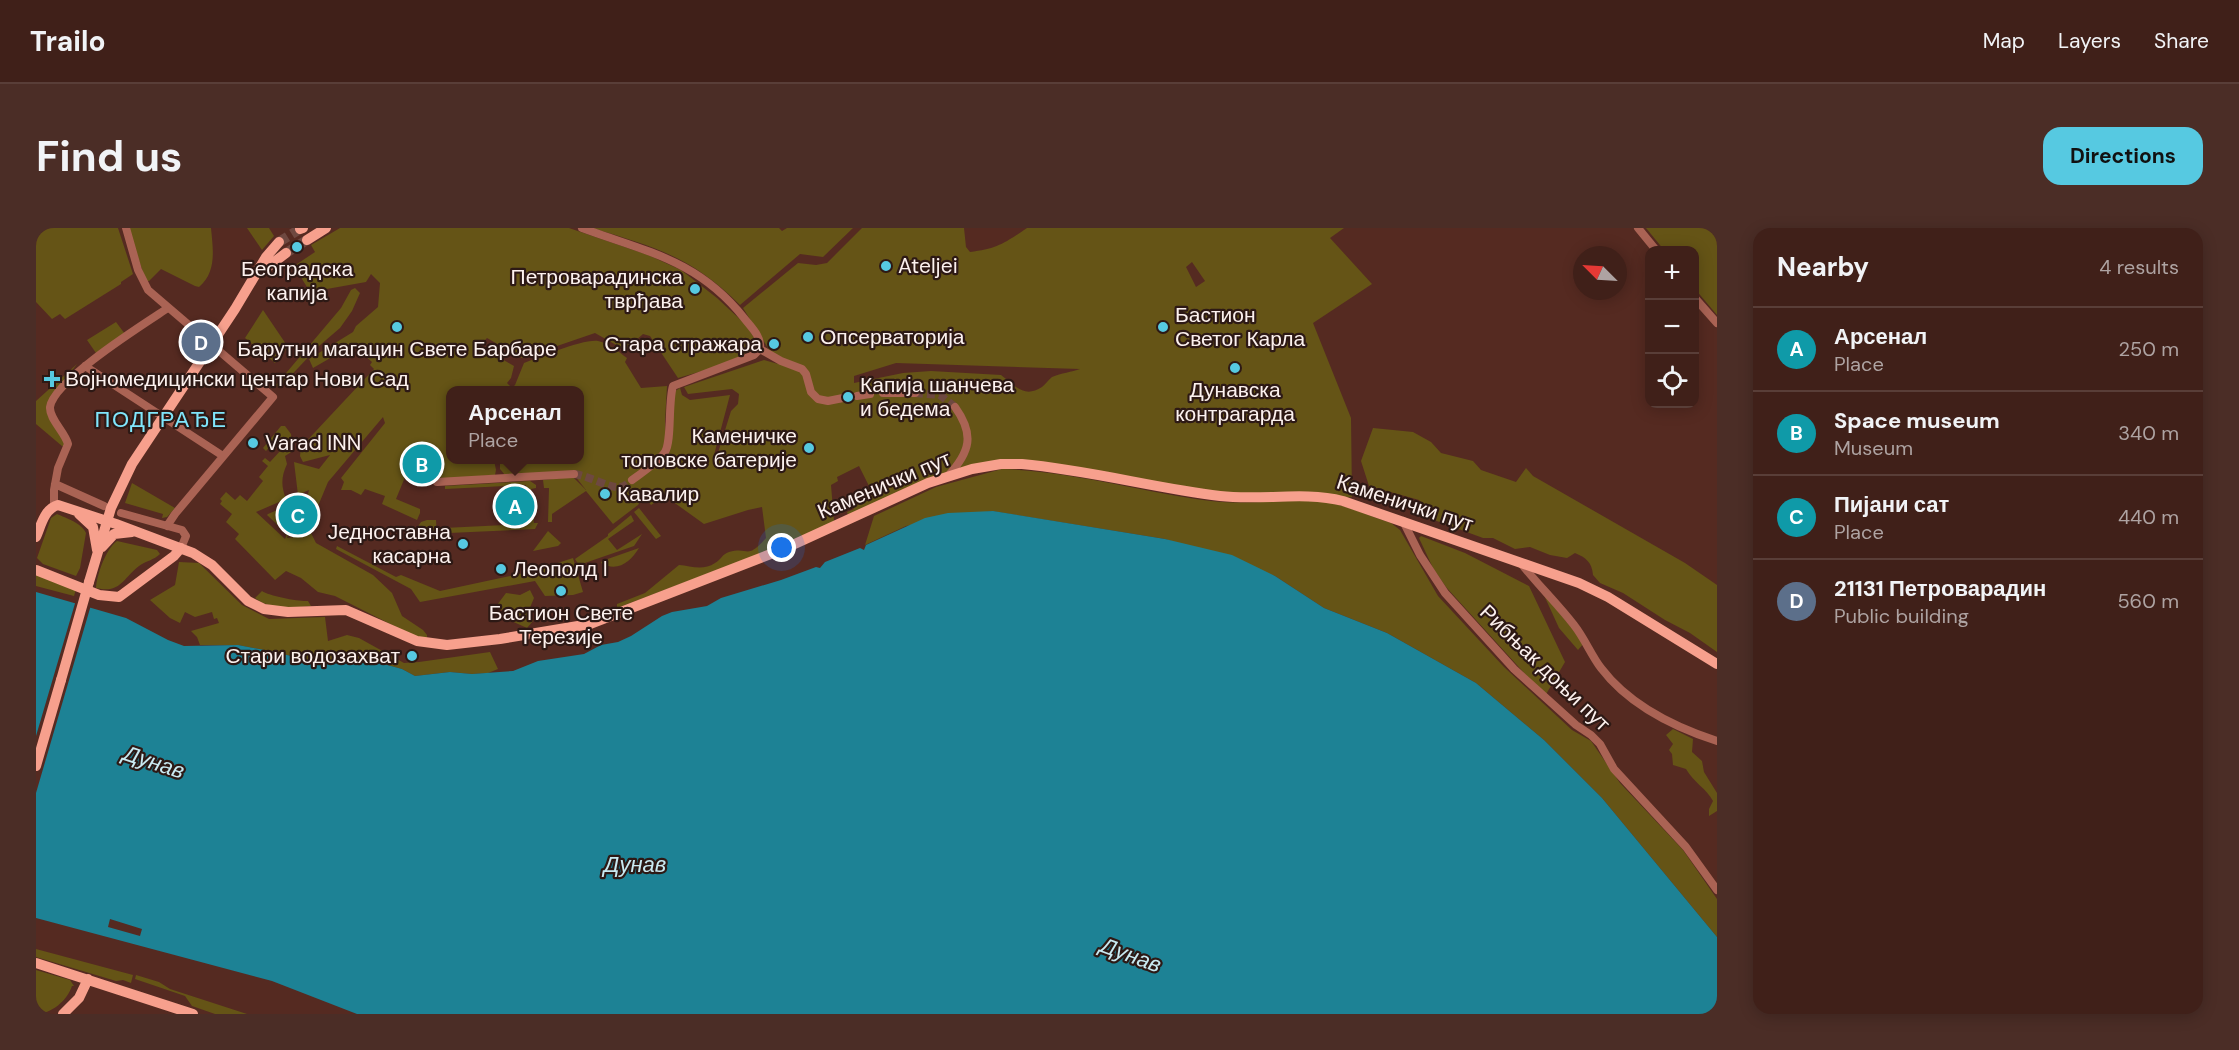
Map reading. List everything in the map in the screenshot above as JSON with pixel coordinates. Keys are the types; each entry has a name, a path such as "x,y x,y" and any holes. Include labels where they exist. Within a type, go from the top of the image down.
{"main road":[{"path":"307,240 326,228"},
{"path":"36,766 111,508 129,471 255,279 266,257 279,242"},
{"path":"255,279 271,263 286,253"},
{"name":"Каменички пут","path":"54,506 58,505 107,521 181,548 212,565 242,595 264,609 288,612 346,610 417,641 431,645 447,645 522,636 590,624 786,548 884,502 948,476 987,466 1031,465 1222,497 1327,497 1403,520 1579,583 1608,597 1717,664"},
{"path":"36,537 47,512 54,506"},
{"path":"75,511 93,527 97,553"},
{"path":"97,553 114,534 138,532"},
{"path":"36,570 99,595 119,597 174,556 181,548"},
{"path":"36,963 193,1014"},
{"path":"63,1014 79,998 87,979"}],"street":[{"path":"126,228 141,278 148,290 273,397 167,526"},
{"path":"582,228 649,251 693,271 721,293 759,337 760,349 754,355 673,386 670,395 667,447 662,455 632,480"},
{"path":"1638,228 1653,246"},
{"path":"1697,300 1717,324"},
{"path":"54,506 59,465 68,444 51,413 51,405 55,398 85,366 168,308"},
{"path":"760,349 774,358 802,369 806,374 811,392 818,399 828,401 870,394"},
{"path":"85,366 223,456"},
{"path":"883,393 915,393"},
{"path":"948,476 958,465 968,443 968,432 964,420 955,407"},
{"path":"437,482 574,474"},
{"path":"55,484 104,506"},
{"path":"122,513 185,532 186,536 181,548"},
{"name":"Рибњак доњи пут","path":"1403,520 1420,555 1445,593 1514,669 1600,744 1614,769 1686,847 1717,890"},
{"path":"1520,562 1572,622 1611,680 1655,714 1671,723 1717,741"}],"shaded area":[{"path":"36,228 118,228 133,274 65,319 60,314 52,319 36,302"},
{"path":"128,228 211,228 212,260 205,281 199,287 195,286 161,269 149,281 146,281"},
{"path":"247,228 269,228 274,236 262,250"},
{"path":"340,228 569,228 648,255 681,270 717,298 745,324 757,342 754,349 723,365 678,378 650,336 643,334 625,350 595,333 522,358 487,338 479,346 483,351 490,352 514,366 507,383 510,386 446,386 446,464 495,464 495,475 444,479 410,465 396,499 420,509 417,520 382,504 385,496 365,489 361,495 351,490 341,490 344,482 341,478 385,423 383,417 328,482 318,506 306,501 300,503 287,538 302,536 313,516 311,533 316,543 373,575 392,593 402,616 423,630 427,635 427,640 410,634 335,596 318,592 301,578 286,571 275,580 235,539 239,534 226,522 232,514 220,504 222,501 220,499 226,492 235,500 240,495 247,501 263,481 259,477 268,466 262,461 265,458 270,462 281,450 273,443 266,451 263,448 281,426 285,426 291,434 293,451 285,456 287,464 282,482 286,499 256,512 285,539 287,534 267,515 307,497 309,490 298,495 294,462 319,469 330,455 303,462 300,456 301,447 374,369 370,365 372,362 353,345 313,368 309,359 353,332 356,326 378,307 380,283 371,274 366,282 310,292 294,266 315,252 311,245"},
{"path":"592,228 779,228 782,231 787,228 853,228 823,257 800,254 740,305 705,275 672,256 635,241"},
{"path":"862,228 964,228 966,247 970,252 1000,244 1027,228 1344,228 1330,238 1372,284 1313,323 1351,418 1352,497 1344,498 1315,492 1243,495 1000,461 848,515 847,512 854,509 852,505 863,500 860,494 870,488 859,466 837,477 838,481 831,485 834,521 815,533 617,608 617,604 645,593 679,565 706,567 717,562 729,552 754,549 766,538 762,507 704,524 665,496 651,505 644,496 638,505 613,524 586,491 552,514 552,522 548,522 549,488 544,488 543,480 573,477 586,490 571,471 505,475 500,469 500,464 584,464 584,386 514,386 524,363 591,341 602,342 627,358 625,362 641,388 667,386 665,421 667,453 675,391 680,388 682,395 690,400 730,395 714,455 717,456 731,411 738,404 739,394 732,389 688,394 684,387 764,360 778,364 743,308 798,263 816,265 827,263","holes":["1192,262 1205,281 1196,287 1186,267","896,363 1080,369 1052,377 1042,387 1030,392 1020,389 1001,375 931,371 903,373 854,383 854,376"]},
{"path":"1646,228 1717,228 1717,315 1699,294 1699,246 1661,246"},
{"path":"355,288 360,293 352,311 340,328 319,346 279,388 276,385 341,308 351,290"},
{"path":"263,310 288,347 275,363 245,338"},
{"path":"116,322 125,334 96,353 87,340"},
{"path":"77,364 52,397 50,405 66,446 62,446 36,424 36,401"},
{"path":"1373,428 1413,432 1431,442 1441,453 1473,461 1481,470 1516,482 1526,468 1533,476 1685,563 1717,585 1717,652 1623,593 1600,583 1593,575 1588,561 1575,553 1567,558 1550,555 1530,547 1515,549 1493,538 1483,538 1426,517 1429,508 1419,500 1369,486 1361,461"},
{"path":"1002,469 1055,474 1211,501 1322,502 1342,506 1391,523 1400,530 1438,596 1504,667 1572,730 1591,741 1620,783 1683,850 1717,899 1717,937 1602,798 1544,740 1476,683 1387,633 1324,608 1275,576 1165,539 992,511 906,526 865,545 874,516 936,487"},
{"path":"530,481 536,485 536,488 531,489 534,523 538,523 535,529 449,533 444,528 528,524 526,485 445,489 445,486"},
{"path":"132,483 175,508 167,517 162,518 163,514 125,503"},
{"path":"639,508 661,536 656,539 634,512"},
{"path":"57,514 77,524 86,533 80,568 76,576 43,564 37,558 51,518"},
{"path":"631,515 634,521 608,539 617,550 642,534 634,546 579,565 575,559 608,536"},
{"path":"436,520 437,538 410,538 421,522"},
{"path":"548,531 561,543 558,546 533,551"},
{"path":"1421,536 1465,553 1529,586 1565,662 1545,696 1446,587 1433,568 1419,538"},
{"path":"117,541 157,550 160,554 139,566 116,587 96,588 102,563"},
{"path":"337,546 396,577 401,575 440,591 533,571 573,558 583,592 573,595 545,596 535,581 420,602 411,589 336,549"},
{"path":"639,548 628,561 618,566 607,566 601,563 602,561"},
{"path":"179,562 199,563 242,605 269,619 325,617 328,641 347,635 359,638 404,663 490,652 498,669 488,673 450,672 415,676 402,669 369,660 337,659 319,663 238,645 200,645 197,637 191,631 219,623 217,618 214,619 212,612 195,617 185,612 180,623 170,618 150,600 175,585"},
{"path":"36,574 76,589 74,596 36,586"},
{"path":"530,590 534,598 529,610 533,621 527,628 507,619 505,611 497,605 506,593 520,595"},
{"path":"262,591 271,595 308,601 311,606 289,608 268,605 255,598"},
{"path":"1543,593 1584,643 1578,650 1559,628"},
{"path":"1673,729 1693,739 1692,752 1702,761 1704,772 1717,793 1717,811 1709,816 1709,809 1713,801 1710,796 1686,769 1673,765 1672,754 1669,750 1673,744 1666,735"},
{"path":"36,949 133,975 131,983 123,980 116,981 36,957"},
{"path":"36,970 70,980 74,986 58,1006 47,1012 36,1014"},
{"path":"136,975 159,982 170,989 247,1014 215,1014 192,1006 185,996 135,979"}],"water":[{"name":"Дунав","path":"993,511 1165,539 1232,555 1275,576 1324,608 1387,633 1476,683 1544,740 1602,798 1717,937 1717,1014 357,1014 272,981 36,918 36,592 126,618 184,646 238,645 319,663 337,659 369,660 402,669 415,676 450,672 472,674 513,671 538,661 584,654 601,645 618,642 631,636 672,612 707,606 721,598 816,567 820,568 825,562 860,548 864,550 866,545 925,518 948,513"}],"pier":[{"path":"76,600 91,605 36,793 36,736"},
{"path":"110,919 142,929 140,936 108,927"}],"tunnel":[{"path":"279,242 300,229"},
{"path":"286,253 307,240"},
{"path":"915,393 940,395 955,407"},
{"path":"574,474 616,487 628,484 632,480"}],"place":[{"name":"Београдска капија","path":"297,247"},
{"name":"Ateljei","path":"886,266"},
{"name":"Петроварадинска тврђава","path":"695,289"},
{"name":"Барутни магацин Свете Барбаре","path":"397,327"},
{"name":"Бастион Светог Карла","path":"1163,327"},
{"name":"Опсерваторија","path":"808,337"},
{"name":"21131 Петроварадин","path":"201,342"},
{"name":"Стара стражара","path":"774,344"},
{"name":"Дунавска контрагарда","path":"1235,368"},
{"name":"Војномедицински центар Нови Сад","path":"52,379"},
{"name":"Капија шанчева и бедема","path":"848,397"},
{"name":"Varad INN","path":"253,443"},
{"name":"Каменичке топовске батерије","path":"809,448"},
{"name":"Space museum","path":"422,464"},
{"name":"Кавалир","path":"605,494"},
{"name":"Арсенал","path":"515,506"},
{"name":"Пијани сат","path":"298,515"},
{"name":"Једноставна касарна","path":"463,544"},
{"name":"Леополд I","path":"501,569"},
{"name":"Бастион Свете Терезије","path":"561,591"},
{"name":"Стари водозахват","path":"412,656"}],"district":[{"name":"ПОДГРАЂЕ","path":"161,419"}]}
